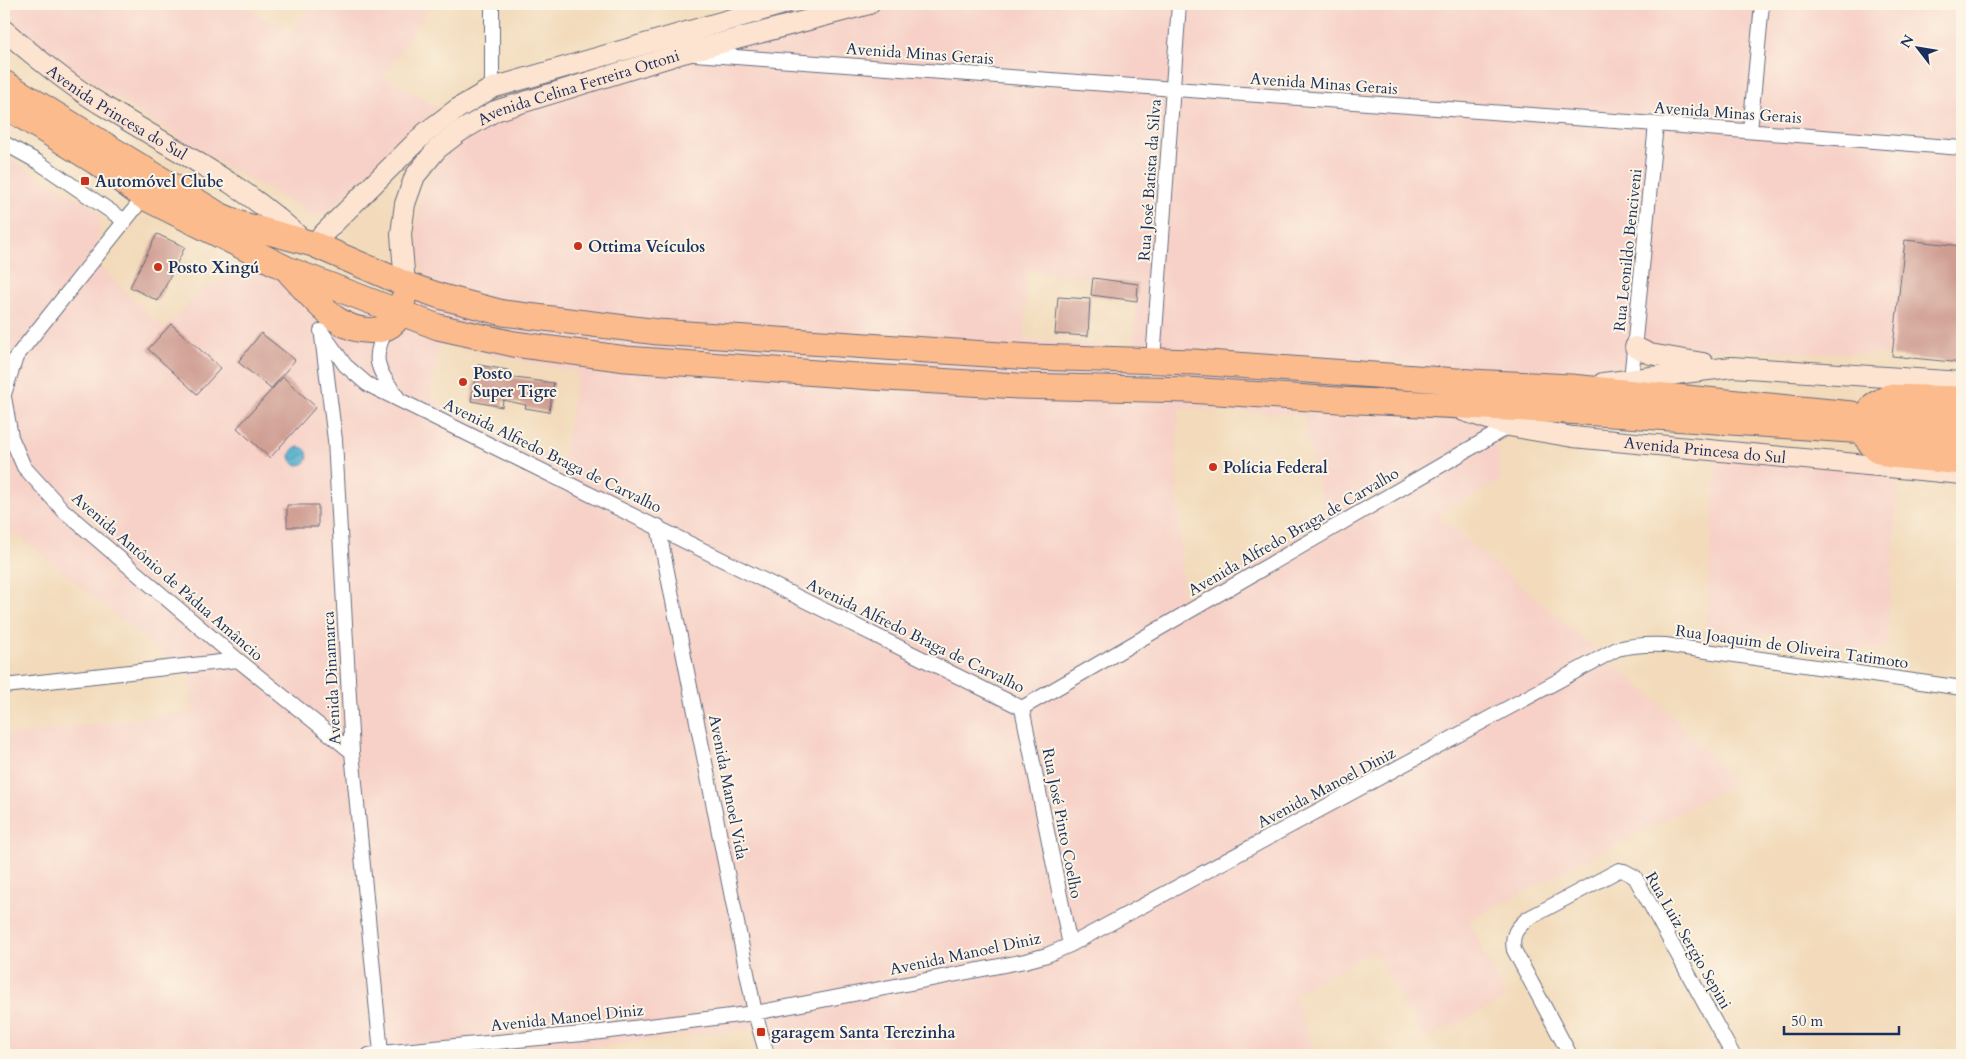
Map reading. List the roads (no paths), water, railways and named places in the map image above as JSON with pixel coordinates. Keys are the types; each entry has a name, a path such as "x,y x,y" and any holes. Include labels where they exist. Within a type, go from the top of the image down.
{"highway":[{"path":"4,83 219,214 240,224 309,243 405,284 443,297 503,313 658,332 1032,357 1153,360 1571,387 1866,423 1962,441"},
{"path":"4,105 96,162 144,197 394,320 438,327 514,344 626,359 979,384 1188,390 1451,406 1866,423 1962,422"},
{"path":"287,269 315,302 335,318 350,326 376,330 394,320 405,284"},
{"path":"1962,398 1889,397 1874,405 1866,423 1869,442 1876,449 1890,455 1962,462"}],"main road":[{"name":"Avenida Celina Ferreira Ottoni","path":"309,243 425,133 457,109 492,88 784,4"},
{"name":"Avenida Celina Ferreira Ottoni","path":"405,284 401,234 405,204 414,176 437,149 459,132 495,110 683,53 869,4"},
{"name":"Avenida Princesa do Sul","path":"4,30 32,55 104,107 235,185 309,243"},
{"path":"1635,347 1650,354 1666,358 1732,367 1962,382"},
{"path":"1571,387 1732,367"},
{"name":"Avenida Princesa do Sul","path":"1451,406 1509,426 1573,438 1962,474"}],"street":[{"path":"492,4 492,88"},
{"name":"Rua José Batista da Silva","path":"1153,360 1180,4"},
{"path":"1750,131 1762,4"},
{"name":"Avenida Minas Gerais","path":"683,53 1962,148"},
{"name":"Rua Leonildo Benciveni","path":"1631,380 1656,124"},
{"path":"4,143 38,162 125,221"},
{"name":"Avenida Antônio de Pádua Amâncio","path":"144,197 16,357 4,396 11,437 24,468 63,510 238,660 352,752"},
{"name":"Avenida Dinamarca","path":"315,302 321,331 335,440 352,752 375,1054"},
{"path":"394,320 379,343 377,353 378,364 384,377 398,398"},
{"name":"Avenida Alfredo Braga de Carvalho","path":"321,331 336,355 355,375 367,384 658,526 1022,708 1509,426"},
{"name":"Avenida Manoel Vida","path":"658,526 756,1012 767,1055"},
{"name":"Rua Joaquim de Oliveira Tatimoto","path":"1617,650 1633,645 1664,645 1962,688"},
{"name":"Avenida Manoel Diniz","path":"375,1054 593,1033 756,1012 1025,961 1047,955 1070,945 1617,650"},
{"path":"4,686 238,660"},
{"name":"Rua José Pinto Coelho","path":"1022,708 1070,945"},
{"name":"Rua Luiz Sergio Sepini","path":"1570,1055 1514,950 1512,939 1516,928 1527,919 1619,870 1635,878 1733,1054"}],"water":[{"path":"295,447 303,447 308,452 306,463 295,465 290,460 290,452"}],"place":[{"name":"Automóvel Clube","path":"85,181"},
{"name":"Ottima Veículos","path":"578,246"},
{"name":"Posto Xingú","path":"158,267"},
{"name":"Posto Super Tigre","path":"463,382"},
{"name":"Polícia Federal","path":"1213,467"},
{"name":"garagem Santa Terezinha","path":"761,1032"}]}
